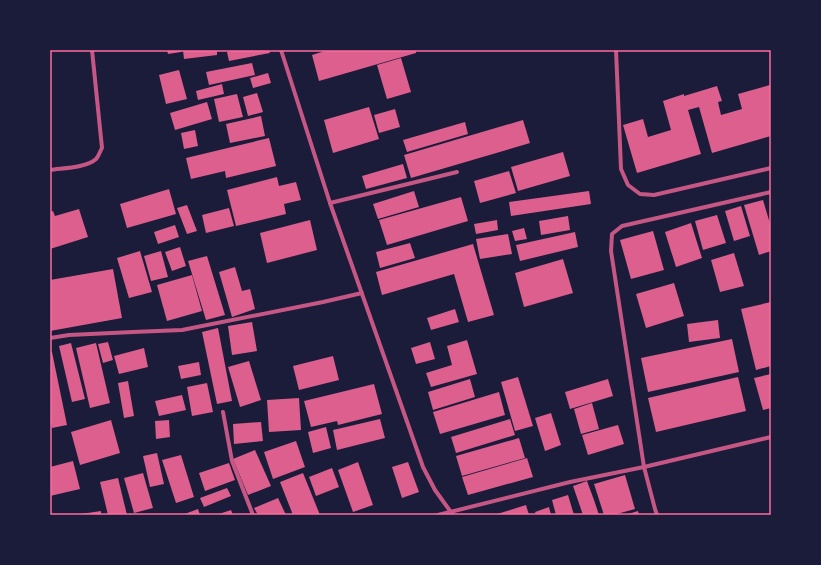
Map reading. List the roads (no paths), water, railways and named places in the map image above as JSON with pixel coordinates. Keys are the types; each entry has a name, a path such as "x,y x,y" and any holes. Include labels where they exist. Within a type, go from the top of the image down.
{"street":[{"path":"50,170 88,164 97,158 102,148 92,50"},
{"path":"281,50 330,203 424,467 435,490 451,513"},
{"path":"616,50 621,169 628,185 640,194 654,195 771,168"},
{"path":"330,203 457,172"},
{"path":"657,515 644,467 611,251 612,234 622,226 771,192"},
{"path":"50,338 77,335 182,330 362,293"},
{"path":"223,412 232,461 253,515"},
{"path":"438,515 451,513 570,482 644,467 771,437"}]}
